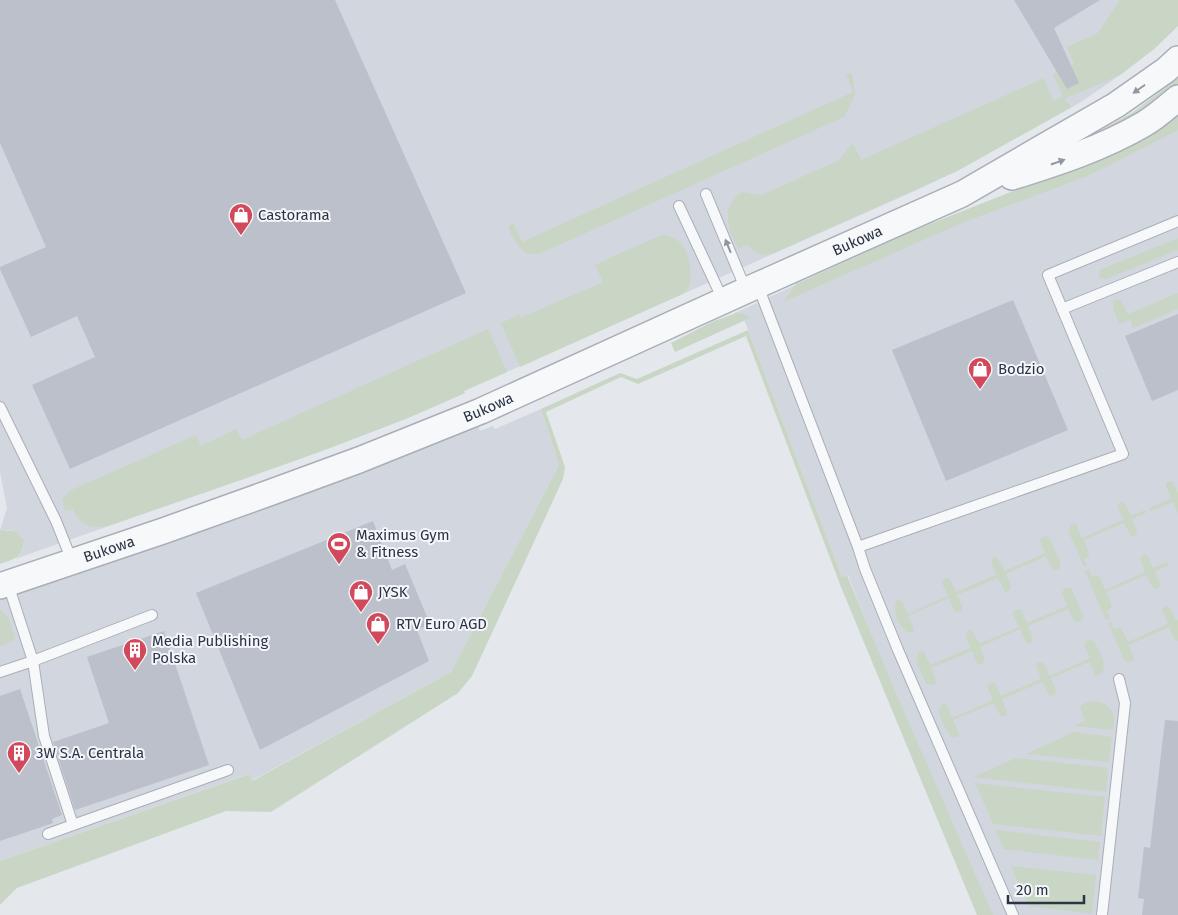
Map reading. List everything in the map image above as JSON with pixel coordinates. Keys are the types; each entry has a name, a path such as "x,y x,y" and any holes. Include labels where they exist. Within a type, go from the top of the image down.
{"street":[{"name":"Bukowa","path":"962,194 1116,105 1166,70 1178,59"},
{"name":"Bukowa","path":"4,584 270,493 461,420 962,194 1103,145 1145,123 1178,98"},
{"path":"1145,123 1178,106"}],"lane":[{"path":"706,194 752,288 898,650 1013,915"},
{"path":"679,206 723,301"},
{"path":"858,547 1123,454 1048,275 1178,221"},
{"path":"1062,309 1178,262"},
{"path":"0,406 56,521 72,562"},
{"path":"4,584 33,661 44,736 73,825"},
{"path":"0,672 152,615"},
{"path":"1102,915 1125,703 1119,679"},
{"path":"48,834 228,770"}],"shaded area":[{"path":"0,0 1178,0 1178,26 1154,49 1081,102 959,170 917,190 464,391 465,393 406,419 319,452 15,559 23,549 22,537 9,530 0,530 7,508 0,472"},
{"path":"1178,115 1178,915 982,915 848,575 842,577 742,314 733,314 915,230 1097,158"},
{"path":"541,409 559,465 451,672 251,781 248,774 0,861 0,600 136,553 478,426 480,431 493,426 495,429"}],"green space":[{"path":"1120,0 1178,0 1178,26 1154,49 1120,75 1064,99 1072,107 959,170 774,253 759,253 752,250 747,244 738,249 729,228 728,211 733,200 742,192 762,195 839,160 853,143 861,160 1044,78 1053,101 1063,97 1053,74 1074,64 1067,47 1098,33"},
{"path":"846,74 852,74 855,95 844,117 541,253 532,254 525,252 511,235 509,227 513,223 522,242 853,92"},
{"path":"1178,78 1178,90 1119,126 1060,150 1132,113"},
{"path":"1178,115 1178,130 1085,177 964,222 783,302 796,284 915,230 1097,158"},
{"path":"662,235 675,238 686,250 691,277 686,291 520,367 501,323 519,315 520,318 603,282 595,265"},
{"path":"1178,238 1178,250 1109,278 1099,277 1100,270 1104,268"},
{"path":"1178,293 1178,309 1133,328 1130,320 1119,324 1113,308 1113,301 1119,300 1128,314"},
{"path":"737,313 750,318 675,352 671,343 714,321"},
{"path":"488,329 507,372 421,412 288,463 108,526 96,527 86,525 79,519 73,509 65,511 62,499 68,494 67,492 196,435 201,446 236,429 242,440"},
{"path":"748,330 842,577 847,575 895,691 993,915 977,915 841,587 746,336 638,384 621,377 546,412 565,467 563,479 472,676 458,693 271,812 226,811 17,888 0,905 0,861 249,774 252,781 451,672 559,465 541,409 620,373 637,379"},
{"path":"1173,482 1178,493 1178,513 1173,502 1150,511 1149,508 1171,499 1166,486 1166,483"},
{"path":"1121,502 1125,504 1131,516 1145,510 1146,513 1132,519 1137,534 1132,537 1124,523 1084,540 1089,554 1084,559 1087,566 1084,567 1069,533 1070,526 1076,524 1082,538 1123,520 1117,506"},
{"path":"0,530 16,532 24,541 22,551 17,557 0,564"},
{"path":"1047,536 1061,564 1059,569 1053,570 1046,556 1006,574 1011,586 1010,590 1005,592 998,578 957,595 963,608 957,613 949,598 908,616 914,629 913,632 905,631 899,623 895,609 897,600 902,601 908,614 948,596 942,583 944,579 950,579 956,592 996,575 991,561 994,557 997,557 1005,571 1045,553 1040,541 1041,538"},
{"path":"1144,554 1148,556 1153,568 1168,562 1169,565 1155,571 1160,587 1153,588 1146,575 1106,592 1112,606 1107,611 1110,618 1106,620 1085,571 1089,569 1092,577 1099,576 1105,590 1145,572 1140,558"},
{"path":"1065,588 1072,589 1083,619 1078,622 1074,621 1068,609 1028,626 1033,639 1029,644 1026,643 1020,629 980,647 985,660 981,665 977,664 972,651 931,668 936,683 930,685 926,683 918,666 917,655 919,653 924,652 930,665 970,648 965,634 970,630 979,644 1019,627 1013,614 1018,609 1022,611 1027,623 1067,606 1062,592"},
{"path":"1167,606 1176,620 1178,620 1178,641 1174,639 1169,627 1129,645 1134,659 1128,662 1124,660 1108,623 1111,622 1114,629 1119,627 1122,629 1128,642 1168,624 1162,610"},
{"path":"0,609 9,619 15,639 0,646"},
{"path":"1089,640 1094,641 1103,660 1104,669 1097,676 1089,662 1051,678 1056,690 1055,695 1049,696 1042,682 1002,699 1007,712 1006,716 1002,717 1000,715 994,703 953,720 959,734 957,737 952,737 948,733 940,717 939,709 943,703 946,704 952,718 993,700 987,686 992,682 995,683 1001,696 1041,679 1036,666 1040,662 1044,664 1050,676 1090,658 1085,647 1085,642"},
{"path":"1091,701 1102,703 1111,710 1114,717 1113,730 1075,726 1085,721 1081,705"},
{"path":"1074,732 1112,737 1109,762 1026,754"},
{"path":"1016,758 1108,768 1106,792 973,777"},
{"path":"975,783 1105,797 1101,836 993,824"},
{"path":"995,830 1100,842 1098,860 1004,849"},
{"path":"1011,866 1096,875 1092,914 1029,906"}],"building":[{"name":"Castorama","path":"0,0 335,0 466,293 70,469 32,385 95,357 77,316 31,337 0,269 0,267 46,247 0,143"},
{"path":"1014,0 1100,0 1054,28 1079,83 1067,89"},
{"name":"Bodzio","path":"1013,300 1068,430 946,481 892,350"},
{"path":"1178,314 1178,390 1152,401 1125,336"},
{"path":"373,521 392,570 405,564 430,624 417,630 429,661 260,750 196,593"},
{"path":"164,631 209,765 75,810 53,742 109,723 87,657"},
{"name":"3W S.A. Centrala","path":"20,689 62,815 52,819 53,823 0,841 0,696"},
{"path":"1165,720 1178,721 1178,915 1142,915 1144,899 1138,898 1144,847 1150,848"}],"place":[{"name":"Castorama","path":"241,236"},
{"name":"Bodzio","path":"980,390"},
{"name":"Maximus Gym & Fitness","path":"339,565"},
{"name":"JYSK","path":"361,613"},
{"name":"RTV Euro AGD","path":"378,645"},
{"name":"Media Publishing Polska","path":"135,671"},
{"name":"3W S.A. Centrala","path":"19,774"}]}
